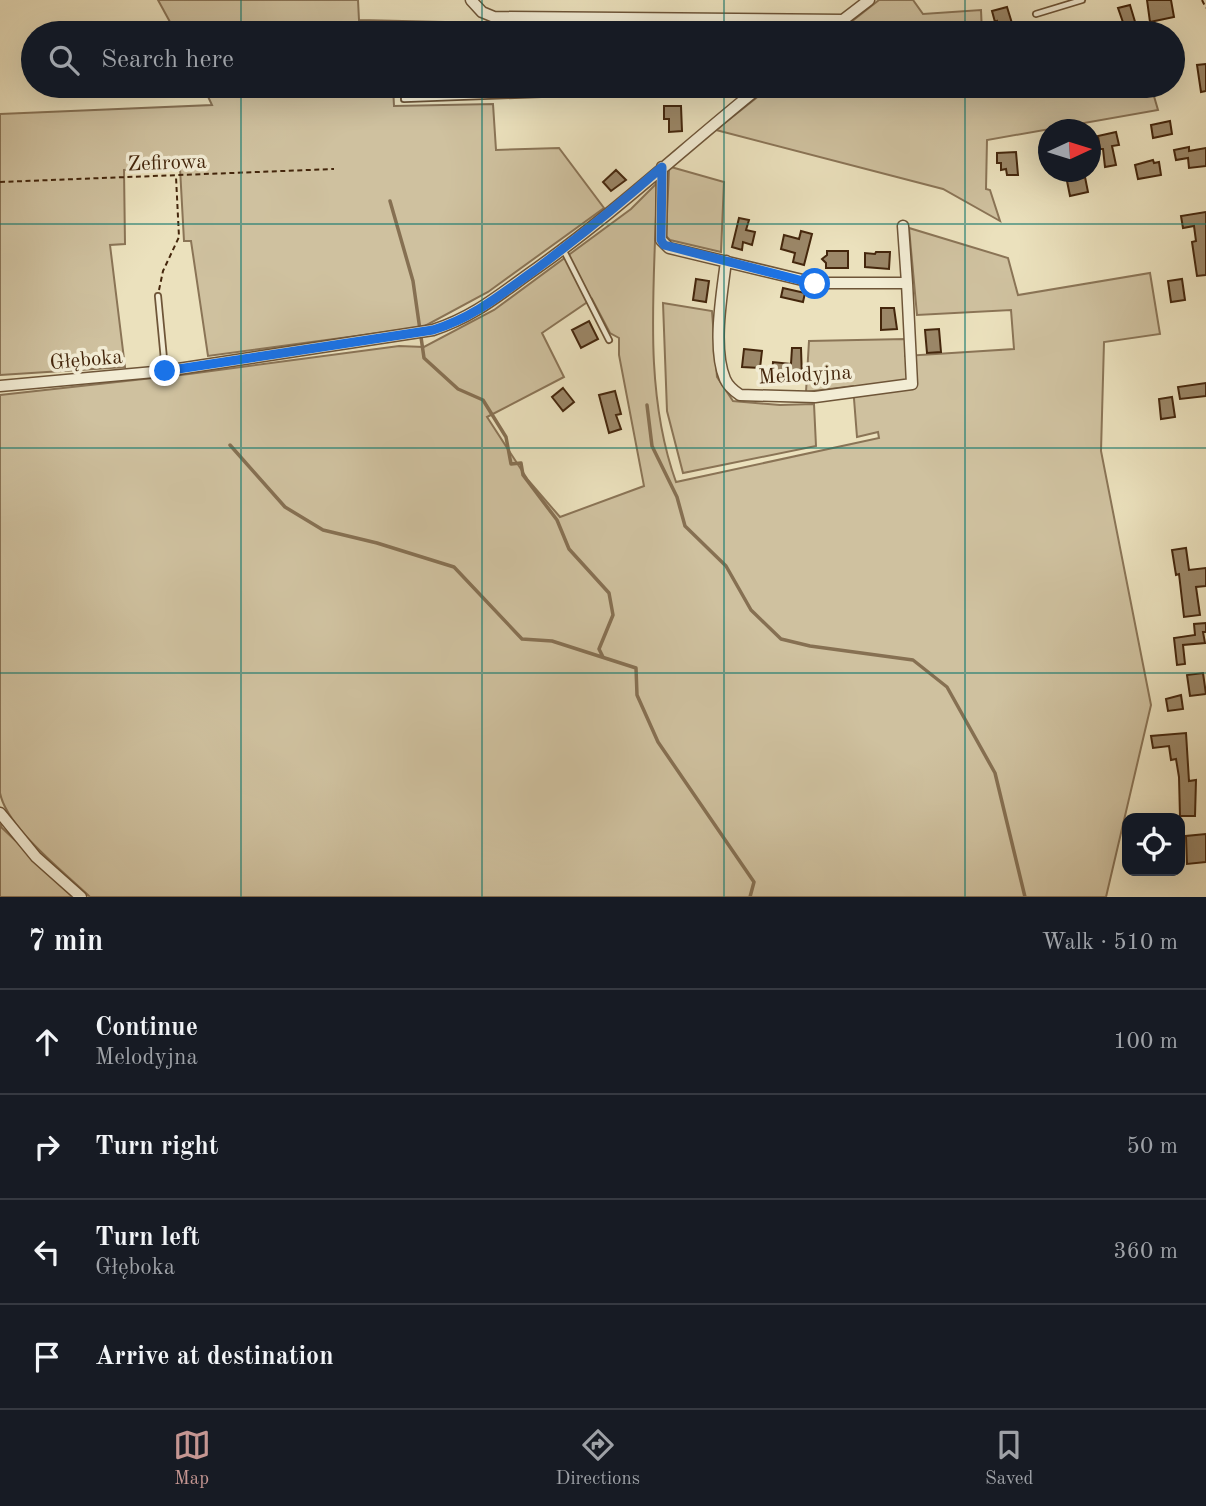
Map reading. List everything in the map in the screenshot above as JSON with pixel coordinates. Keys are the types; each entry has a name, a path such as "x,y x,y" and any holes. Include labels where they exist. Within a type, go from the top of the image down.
{"street":[{"path":"471,0 482,12 494,17 843,20 869,0"},
{"name":"Głęboka","path":"0,386 165,371 433,330 459,322 564,250 746,98"},
{"path":"662,167 661,240 669,248 815,284 907,283"},
{"name":"Melodyjna","path":"726,261 719,318 722,369 728,384 740,395 815,397 912,384 903,226"},
{"path":"0,813 36,857 80,897"}],"lane":[{"path":"1036,14 1082,0"},
{"path":"404,99 431,98"},
{"path":"564,250 609,340"},
{"path":"158,296 165,371"}],"path":[{"path":"1202,0 1206,8"},
{"name":"Zefirowa","path":"0,183 334,169"},
{"path":"158,296 163,271 179,237 176,176"}],"shaded area":[{"path":"158,0 358,0 359,20 402,21 169,21"},
{"path":"879,0 913,0 923,14 981,10 981,21 852,21"},
{"path":"209,98 394,98 394,106 493,104 496,150 559,148 604,208 488,292 423,327 208,356 191,241 184,241 180,168 124,170 125,244 110,245 125,367 0,375 0,114 212,105"},
{"path":"756,98 1154,98 1158,110 1101,120 1038,119 1038,131 987,140 986,189 990,190 1000,221 943,189 716,130"},
{"path":"671,167 724,182 721,252 670,240 666,236"},
{"path":"657,183 653,296 655,372 665,446 676,482 879,438 878,432 857,437 853,386 806,392 809,341 905,339 905,356 1014,349 1011,310 917,315 909,228 1008,258 1018,295 1150,273 1160,334 1104,342 1101,451 1151,705 1126,813 1122,813 1122,829 1106,897 90,897 52,862 13,820 0,793 0,395 189,374 399,346 424,347 494,310 631,209","holes":["592,299 610,333 619,338 619,355 644,486 560,517 528,480 487,417 564,377 542,333"]},
{"path":"663,303 712,311 717,377 733,401 780,405 814,404 816,446 683,473 667,411"},
{"path":"0,824 2,828 75,897 0,897"}],"building":[{"path":"1147,0 1171,0 1174,17 1150,21"},
{"path":"1130,5 1135,21 1123,21 1118,8"},
{"path":"1007,7 1011,21 995,21 992,11"},
{"path":"1206,64 1206,91 1201,92 1197,65"},
{"path":"664,106 681,106 682,131 669,132 669,119 664,119"},
{"path":"1170,121 1172,134 1153,138 1151,125"},
{"path":"1116,132 1119,145 1112,146 1116,165 1105,167 1101,135"},
{"path":"1189,147 1189,151 1206,148 1206,166 1189,168 1188,158 1176,160 1174,150"},
{"path":"1016,152 1018,175 1007,175 1006,169 1001,170 1001,163 997,163 997,153"},
{"path":"1153,160 1154,163 1159,162 1161,175 1138,179 1135,165"},
{"path":"616,170 626,180 611,191 603,182"},
{"path":"1067,182 1086,182 1088,192 1070,196"},
{"path":"1206,212 1206,275 1197,276 1192,242 1196,241 1194,226 1183,228 1181,216"},
{"path":"739,218 749,220 746,230 755,232 752,245 743,242 742,250 732,247"},
{"path":"801,231 812,234 804,265 793,262 795,253 781,249 784,235 799,239"},
{"path":"827,251 848,251 848,268 826,268 822,259 827,255"},
{"path":"890,252 889,269 865,267 865,253"},
{"path":"696,279 709,281 706,302 693,300"},
{"path":"1182,279 1185,300 1171,302 1168,281"},
{"path":"783,288 805,293 803,302 781,297"},
{"path":"881,308 894,308 897,329 881,330"},
{"path":"589,321 598,339 581,348 572,330"},
{"path":"939,329 941,352 927,353 925,330"},
{"path":"792,348 801,348 802,379 772,375 773,362 791,364"},
{"path":"744,349 762,351 760,368 742,367"},
{"path":"1206,383 1206,396 1180,399 1178,387"},
{"path":"563,388 574,402 563,411 552,397"},
{"path":"615,391 621,414 616,415 621,429 609,433 599,395"},
{"path":"1172,397 1175,417 1161,419 1159,399"},
{"path":"1186,548 1189,570 1206,568 1206,586 1196,587 1200,615 1184,617 1179,574 1176,575 1172,550"},
{"path":"1206,623 1206,632 1203,632 1205,643 1183,645 1185,664 1177,665 1174,638 1195,635 1194,624"},
{"path":"1203,673 1206,694 1190,696 1187,675"},
{"path":"1181,695 1183,709 1168,711 1166,699"},
{"path":"1186,733 1189,781 1196,780 1195,816 1180,813 1176,759 1171,760 1169,746 1153,748 1151,736"},
{"path":"1206,834 1206,862 1187,864 1186,836"}],"waterway":[{"path":"390,201 413,281 424,358 458,389 483,400 506,437 511,464 521,463 523,475 557,520 569,549 609,593 613,615 599,649 603,657"},
{"path":"647,405 652,446 677,497 685,526 726,566 751,610 781,639 810,646 913,660 947,687 995,773 1025,897"},
{"path":"230,445 285,507 323,530 377,543 454,567 522,639 552,641 636,668 637,695 658,742 754,882 750,897"}],"route":[{"path":"165,371 433,330 459,322 564,250 662,167 661,240 664,245 815,284"}]}
